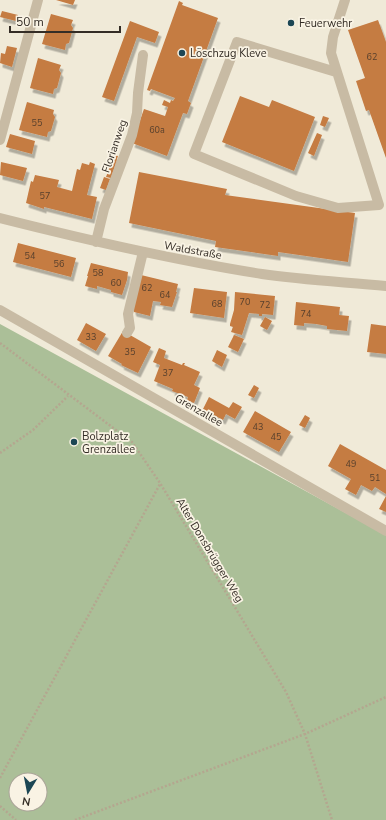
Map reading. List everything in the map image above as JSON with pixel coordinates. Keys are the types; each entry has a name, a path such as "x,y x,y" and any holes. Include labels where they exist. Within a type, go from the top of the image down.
{"street":[{"path":"0,140 38,0"},
{"path":"336,72 237,42 194,154 296,196 338,208 379,205 331,53 333,37 345,0"},
{"name":"Florianweg","path":"96,242 104,209 132,135 137,114 143,55"},
{"name":"Waldstraße","path":"0,218 96,242 263,274 386,286"},
{"path":"127,333 130,328 128,314 143,252"},
{"name":"Grenzallee","path":"0,310 386,531"}],"path":[{"name":"Alter Donsbrügger Weg","path":"0,343 68,396 132,442 160,483 286,692 305,734 332,820"},
{"path":"0,453 33,430 68,396"},
{"path":"0,778 160,483"},
{"path":"75,820 305,734 386,697"},
{"path":"0,806 16,820"}],"green space":[{"path":"0,324 386,535 386,820 0,820"}],"building":[{"path":"56,0 75,0 73,5"},
{"name":"Löschzug Kleve","path":"179,1 183,3 182,5 218,18 188,101 191,103 187,114 183,113 167,156 132,143 144,109 165,116 168,107 162,105 164,100 170,103 171,100 173,101 175,98 151,89 150,91 147,90"},
{"path":"2,11 18,15 16,21 0,17"},
{"path":"51,14 73,20 71,25 73,28 69,43 66,44 65,50 42,44"},
{"path":"378,20 386,42 386,158 369,110 366,111 356,81 365,78 348,30"},
{"path":"130,21 159,32 155,43 137,37 114,101 102,97"},
{"path":"7,46 17,48 12,67 0,63 1,53 5,54"},
{"path":"38,58 61,65 59,70 61,73 57,88 54,89 53,94 30,88"},
{"path":"240,96 269,107 272,100 315,117 294,171 222,142"},
{"path":"27,102 54,110 53,114 55,117 51,131 48,132 47,137 19,130"},
{"path":"323,116 329,118 325,127 320,125"},
{"path":"317,133 322,135 314,156 308,153"},
{"path":"10,134 35,141 32,154 6,147"},
{"path":"114,155 118,156 111,178 106,177"},
{"path":"1,162 27,168 23,181 0,175"},
{"path":"90,162 95,164 87,195 97,197 92,219 44,207 44,209 26,203 31,181 33,182 35,175 59,180 57,187 72,191 77,169 80,170 82,163 89,165"},
{"path":"139,172 227,189 225,195 355,213 348,262 278,252 278,256 215,247 216,241 129,223"},
{"path":"104,177 110,179 106,190 100,188"},
{"path":"18,243 76,258 71,277 13,262"},
{"path":"91,263 128,272 122,295 97,286 97,289 85,286"},
{"path":"141,275 178,284 172,307 160,305 161,302 153,301 150,316 134,312 133,309"},
{"path":"194,288 227,292 224,318 190,313"},
{"path":"235,292 275,296 273,315 262,314 262,316 259,316 259,314 249,313 242,335 231,332 233,327 230,326 230,324 234,310"},
{"path":"296,302 340,307 339,315 349,316 347,331 327,329 327,326 316,324 304,323 304,326 294,325"},
{"path":"265,317 272,321 267,330 260,326"},
{"path":"86,323 106,334 96,351 77,340"},
{"path":"371,324 386,326 386,354 367,352"},
{"path":"123,331 151,347 138,373 121,365 122,364 108,356"},
{"path":"234,335 244,339 238,352 228,347"},
{"path":"159,348 166,351 164,358 182,365 185,363 184,365 200,372 194,385 200,388 194,403 187,400 188,397 172,391 173,389 154,381 160,365 153,362"},
{"path":"217,350 227,355 222,367 212,361"},
{"path":"254,385 259,388 254,398 248,395"},
{"path":"209,397 229,408 233,402 242,407 235,419 226,414 223,420 203,409"},
{"path":"255,411 291,432 279,452 243,432"},
{"path":"305,415 310,418 305,428 299,425"},
{"path":"340,444 386,470 386,494 375,487 372,491 361,485 356,495 345,489 351,479 328,466"},
{"path":"386,496 386,512 379,509"}],"place":[{"name":"Feuerwehr","path":"291,23"},
{"name":"Löschzug Kleve","path":"182,53"},
{"name":"Bolzplatz Grenzallee","path":"74,442"}]}
